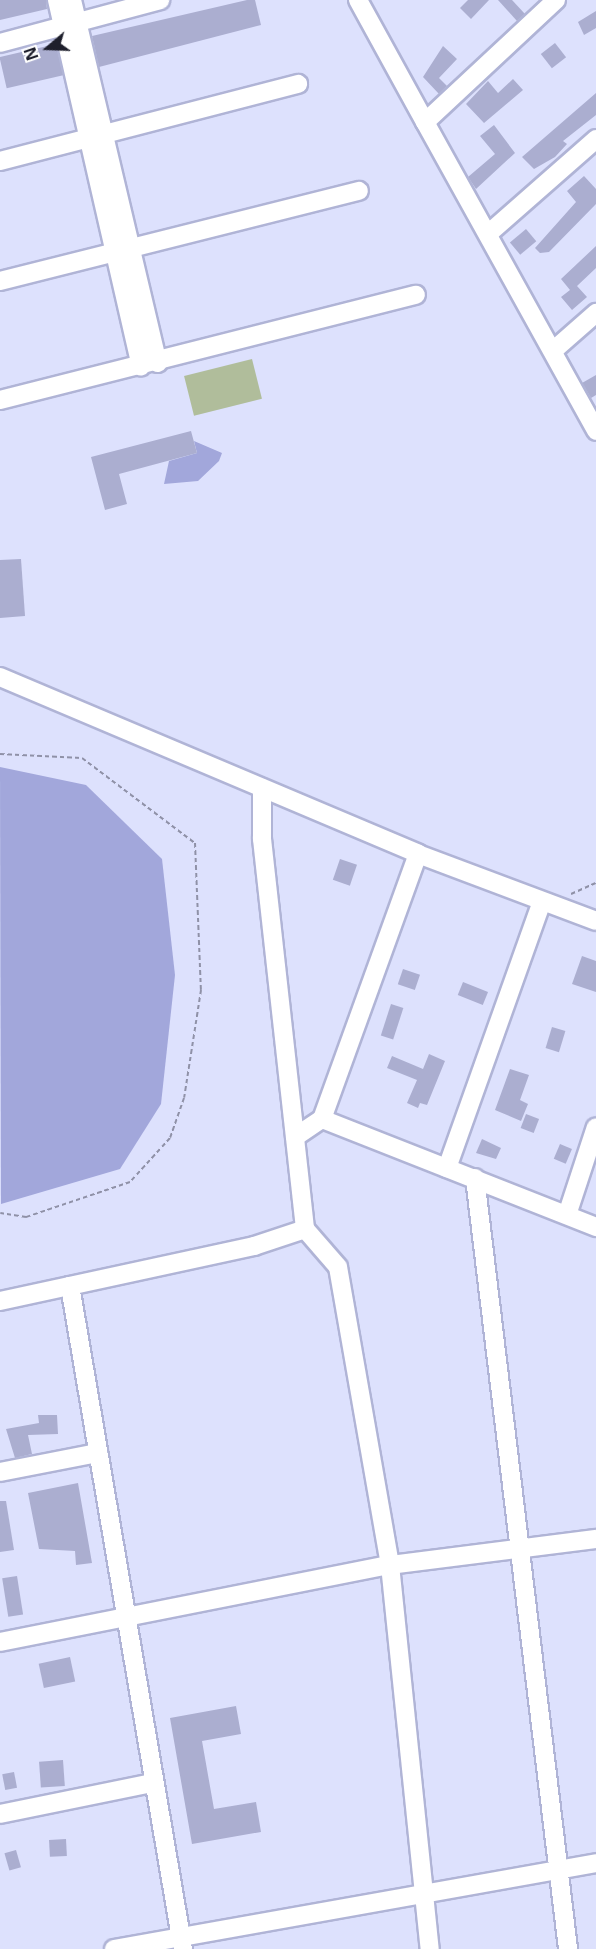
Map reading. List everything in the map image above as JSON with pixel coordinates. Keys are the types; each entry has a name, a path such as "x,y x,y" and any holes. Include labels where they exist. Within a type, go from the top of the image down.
{"street":[{"path":"57,0 70,26 149,365"},
{"path":"70,26 72,0"},
{"path":"0,43 160,0"},
{"path":"425,122 556,0"},
{"path":"362,2 425,122 555,349 596,430"},
{"path":"0,161 298,84"},
{"path":"488,234 596,139"},
{"path":"0,281 359,191"},
{"path":"0,400 149,365 416,295"},
{"path":"555,349 596,313"},
{"path":"0,676 418,854 596,921"},
{"path":"262,788 262,839 305,1229 338,1267 390,1565 430,1949"},
{"path":"295,1137 322,1119 418,854"},
{"path":"447,1167 542,901"},
{"path":"322,1119 568,1212 596,1227"},
{"path":"568,1212 596,1127"},
{"path":"475,1178 568,1949"},
{"path":"0,1301 254,1246 305,1229"},
{"path":"70,1286 152,1783 181,1942"},
{"path":"0,1473 98,1453"},
{"path":"0,1642 390,1565 596,1539"},
{"path":"0,1814 152,1783"},
{"path":"114,1949 181,1942 424,1891 558,1867 596,1863"}],"path":[{"path":"0,754 82,758 195,843 201,990 184,1098 170,1138 154,1156 130,1182 26,1217 0,1213"}],"green space":[{"path":"252,359 262,399 194,416 184,376"}],"water":[{"path":"194,441 222,453 219,461 198,481 164,484 169,461 197,453"},
{"path":"0,767 86,785 162,859 175,975 161,1104 120,1169 1,1204"}],"building":[{"path":"0,0 46,0 47,9 0,20"},
{"path":"255,0 261,25 99,67 92,36"},
{"path":"468,0 489,0 471,19 460,8"},
{"path":"498,0 512,0 525,14 517,21"},
{"path":"596,11 596,28 584,35 578,22"},
{"path":"555,43 566,57 552,68 541,54"},
{"path":"56,44 63,75 7,88 0,57"},
{"path":"443,46 457,59 439,78 447,86 439,94 423,77"},
{"path":"513,79 523,90 484,123 466,104 488,81 498,93"},
{"path":"596,93 596,115 563,141 567,144 555,157 534,169 522,157"},
{"path":"494,125 515,153 476,189 468,177 495,154 480,136"},
{"path":"584,176 596,189 596,204 549,252 540,253 535,248 576,202 567,191"},
{"path":"526,229 536,241 520,255 510,242"},
{"path":"596,246 596,268 577,286 587,297 572,310 561,297 570,290 561,279"},
{"path":"596,375 596,395 591,398 582,383"},
{"path":"191,431 197,453 119,474 127,504 105,510 91,457"},
{"path":"21,559 25,616 0,618 0,560"},
{"path":"340,859 357,865 350,886 333,880"},
{"path":"582,956 596,961 596,992 572,984"},
{"path":"403,969 420,975 415,990 398,984"},
{"path":"463,982 488,992 483,1005 458,995"},
{"path":"391,1004 403,1008 393,1039 381,1035"},
{"path":"552,1027 565,1031 559,1052 546,1048"},
{"path":"429,1054 445,1061 427,1105 420,1103 418,1108 407,1103 417,1080 387,1068 392,1056 423,1069"},
{"path":"510,1069 529,1075 520,1100 528,1104 521,1121 495,1110"},
{"path":"526,1114 539,1119 534,1133 521,1128"},
{"path":"482,1139 501,1148 496,1159 476,1153"},
{"path":"560,1144 572,1149 566,1164 554,1159"},
{"path":"38,1415 57,1415 58,1434 28,1435 32,1454 15,1458 6,1429 39,1423"},
{"path":"78,1483 92,1563 76,1565 75,1551 39,1549 28,1493"},
{"path":"0,1501 6,1501 14,1550 0,1552"},
{"path":"17,1576 23,1615 8,1617 2,1578"},
{"path":"70,1657 75,1681 44,1688 39,1664"},
{"path":"236,1706 241,1734 202,1741 214,1809 256,1802 261,1832 192,1844 170,1718"},
{"path":"63,1760 65,1786 41,1788 39,1762"},
{"path":"14,1772 17,1788 5,1790 2,1774"},
{"path":"66,1839 67,1856 50,1857 49,1840"},
{"path":"16,1850 21,1867 9,1871 4,1853"}]}
